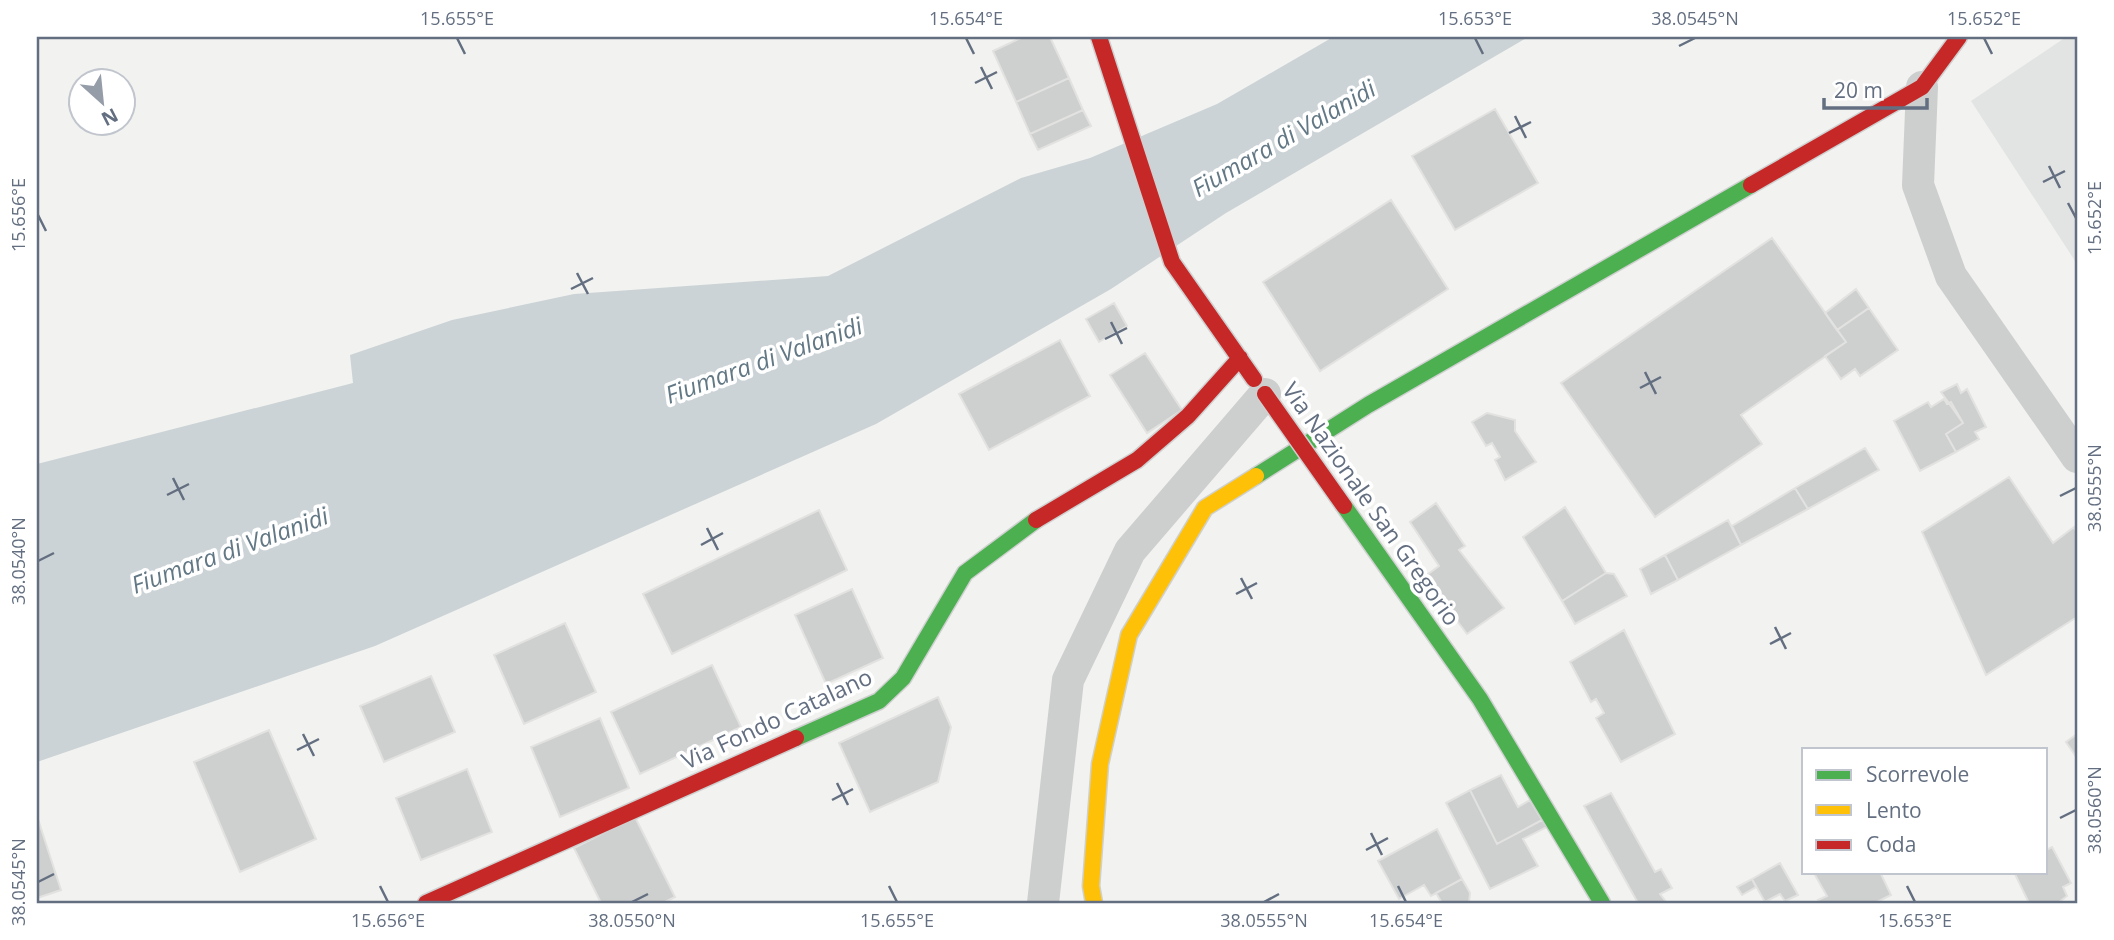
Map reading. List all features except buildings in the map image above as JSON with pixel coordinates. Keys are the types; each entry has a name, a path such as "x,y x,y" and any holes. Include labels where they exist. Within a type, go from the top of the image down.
{"street":[{"name":"Via Nazionale San Gregorio","path":"1099,37 1172,262 1480,699 1602,903"},
{"path":"1094,903 1091,886 1100,764 1129,635 1205,508 1368,405 1922,87 1959,37"},
{"path":"1922,87 1918,185 1951,276 2077,457"},
{"name":"Via Fondo Catalano","path":"426,903 878,701 904,678 965,573 1039,517 1137,460 1188,416 1240,358"},
{"path":"1043,903 1068,680 1130,551 1265,394"}],"shaded area":[{"path":"2066,37 2077,37 2077,264 1971,101"}],"water":[{"name":"Fiumara di Valanidi","path":"1333,37 1528,37 1226,213 1111,289 876,424 375,646 37,762 37,464 353,383 350,355 452,320 574,294 828,276 1021,178 1090,158 1217,104"}],"traffic: fast":[{"path":"1256,476 1368,405 1751,185"},
{"path":"1344,506 1480,699 1602,903"},
{"path":"796,738 879,701 903,678 965,573 1036,520"}],"traffic: slow":[{"path":"1094,903 1091,886 1100,764 1129,635 1205,508 1256,476"}],"traffic: jam":[{"path":"1099,37 1172,262 1254,379"},
{"path":"1751,185 1922,87 1959,37"},
{"path":"1036,520 1137,460 1188,416 1240,358"},
{"path":"1265,394 1344,506"},
{"path":"426,903 796,738"}]}
